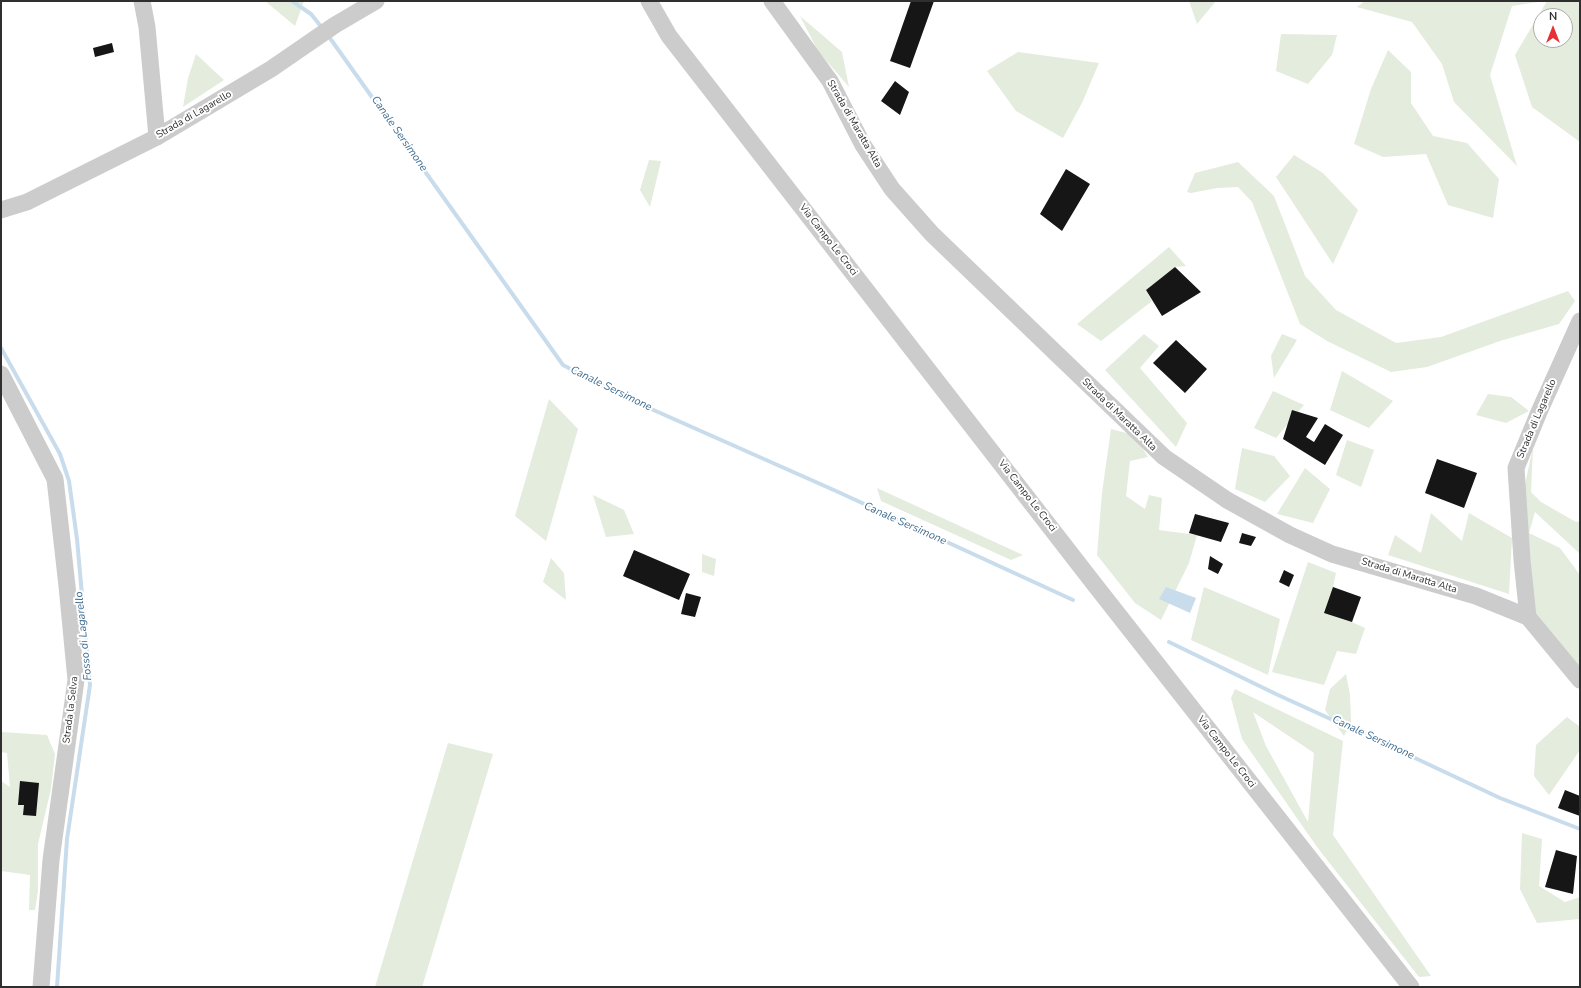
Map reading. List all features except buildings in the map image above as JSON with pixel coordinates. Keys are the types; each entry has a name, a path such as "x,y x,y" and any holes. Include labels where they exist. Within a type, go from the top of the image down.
{"street":[{"path":"142,1 147,27 157,137"},
{"name":"Strada di Lagarello","path":"1,210 27,202 157,137 271,69 335,25 376,1"},
{"name":"Via Campo Le Croci","path":"649,1 670,36 1100,591 1411,987"},
{"name":"Strada di Maratta Alta","path":"772,1 830,81 863,145 892,189 932,234 1164,457 1227,500 1290,535 1332,554 1476,596 1528,617 1580,680"},
{"name":"Strada di Lagarello","path":"1528,617 1522,560 1516,468 1538,412 1580,321"},
{"name":"Strada la Selva","path":"1,374 55,479 62,532 76,680 51,860 40,987"}],"green space":[{"path":"265,1 304,1 295,26"},
{"path":"1189,1 1216,1 1197,24"},
{"path":"1365,1 1544,1 1512,6 1490,75 1517,166 1454,102 1442,64 1412,22 1357,7"},
{"path":"1547,1 1580,1 1580,142 1532,107 1515,55 1533,25 1533,48 1573,48 1573,8 1543,8"},
{"path":"800,16 842,52 849,87 818,51"},
{"path":"1281,34 1337,35 1332,55 1308,84 1276,71"},
{"path":"1388,50 1411,72 1411,103 1433,136 1467,143 1499,179 1493,218 1448,205 1426,154 1383,157 1354,144 1371,89"},
{"path":"1018,52 1099,63 1082,103 1063,138 1016,111 987,71"},
{"path":"196,54 224,80 183,107 188,78"},
{"path":"1294,155 1323,173 1358,210 1333,264 1276,177"},
{"path":"649,160 661,161 650,207 640,190"},
{"path":"1238,162 1274,196 1305,276 1336,310 1396,343 1441,337 1568,291 1575,301 1559,324 1500,341 1427,367 1391,372 1327,341 1300,324 1252,202 1238,187 1217,188 1191,193 1187,192 1195,173"},
{"path":"1169,247 1186,266 1175,267 1146,290 1152,301 1101,341 1077,324"},
{"path":"1144,334 1159,346 1140,368 1187,423 1176,447 1105,370"},
{"path":"1282,334 1297,340 1274,378 1271,356"},
{"path":"1342,371 1393,401 1369,428 1330,410"},
{"path":"1273,391 1304,405 1276,438 1254,428"},
{"path":"1488,394 1511,397 1529,411 1506,423 1476,415"},
{"path":"549,399 578,429 546,541 515,516"},
{"path":"1111,429 1134,435 1148,457 1130,461 1126,496 1145,509 1149,495 1162,498 1159,530 1197,535 1189,563 1161,620 1135,603 1097,555 1102,493"},
{"path":"1347,440 1374,450 1361,487 1336,475"},
{"path":"1533,447 1531,492 1541,502 1576,522 1580,521 1580,554 1535,512 1529,533 1560,548 1580,575 1580,669 1535,612 1524,489"},
{"path":"1242,448 1274,456 1290,476 1265,502 1235,489"},
{"path":"1305,468 1330,489 1313,523 1277,514"},
{"path":"877,488 1023,555 1011,560 881,501"},
{"path":"593,495 624,510 634,534 606,537"},
{"path":"1431,513 1462,541 1469,513 1512,538 1509,594 1388,555 1395,535 1421,553"},
{"path":"702,554 716,559 714,576 702,572"},
{"path":"551,558 564,573 566,600 543,582"},
{"path":"1308,562 1336,573 1333,587 1352,622 1365,628 1356,654 1337,651 1324,685 1272,672"},
{"path":"1204,587 1280,619 1268,675 1191,640"},
{"path":"1346,674 1350,695 1351,723 1344,736 1325,710 1330,689"},
{"path":"1235,689 1343,741 1333,835 1431,976 1419,977 1317,847 1242,739 1231,698","holes":["1253,712 1314,753 1308,822 1266,746"]},
{"path":"1567,717 1580,727 1580,750 1549,795 1534,776 1536,745"},
{"path":"1,732 47,735 55,754 51,789 38,844 38,891 35,910 29,910 30,875 1,871 1,781 10,787 7,753 1,752"},
{"path":"448,743 493,754 422,987 375,987"},
{"path":"1522,833 1542,839 1539,886 1565,902 1580,897 1580,919 1537,923 1520,889"}],"water":[{"path":"1166,587 1196,598 1190,613 1159,599"}],"waterway":[{"name":"Canale Sersimone","path":"292,1 311,14 323,29"},
{"name":"Canale Sersimone","path":"327,34 563,365 622,396 836,491 1073,600"},
{"name":"Fosso di Lagarello","path":"1,348 60,454 69,481 77,539 90,685 67,839 57,987"},
{"name":"Canale Sersimone","path":"1169,642 1278,695 1500,798 1580,829"}]}
